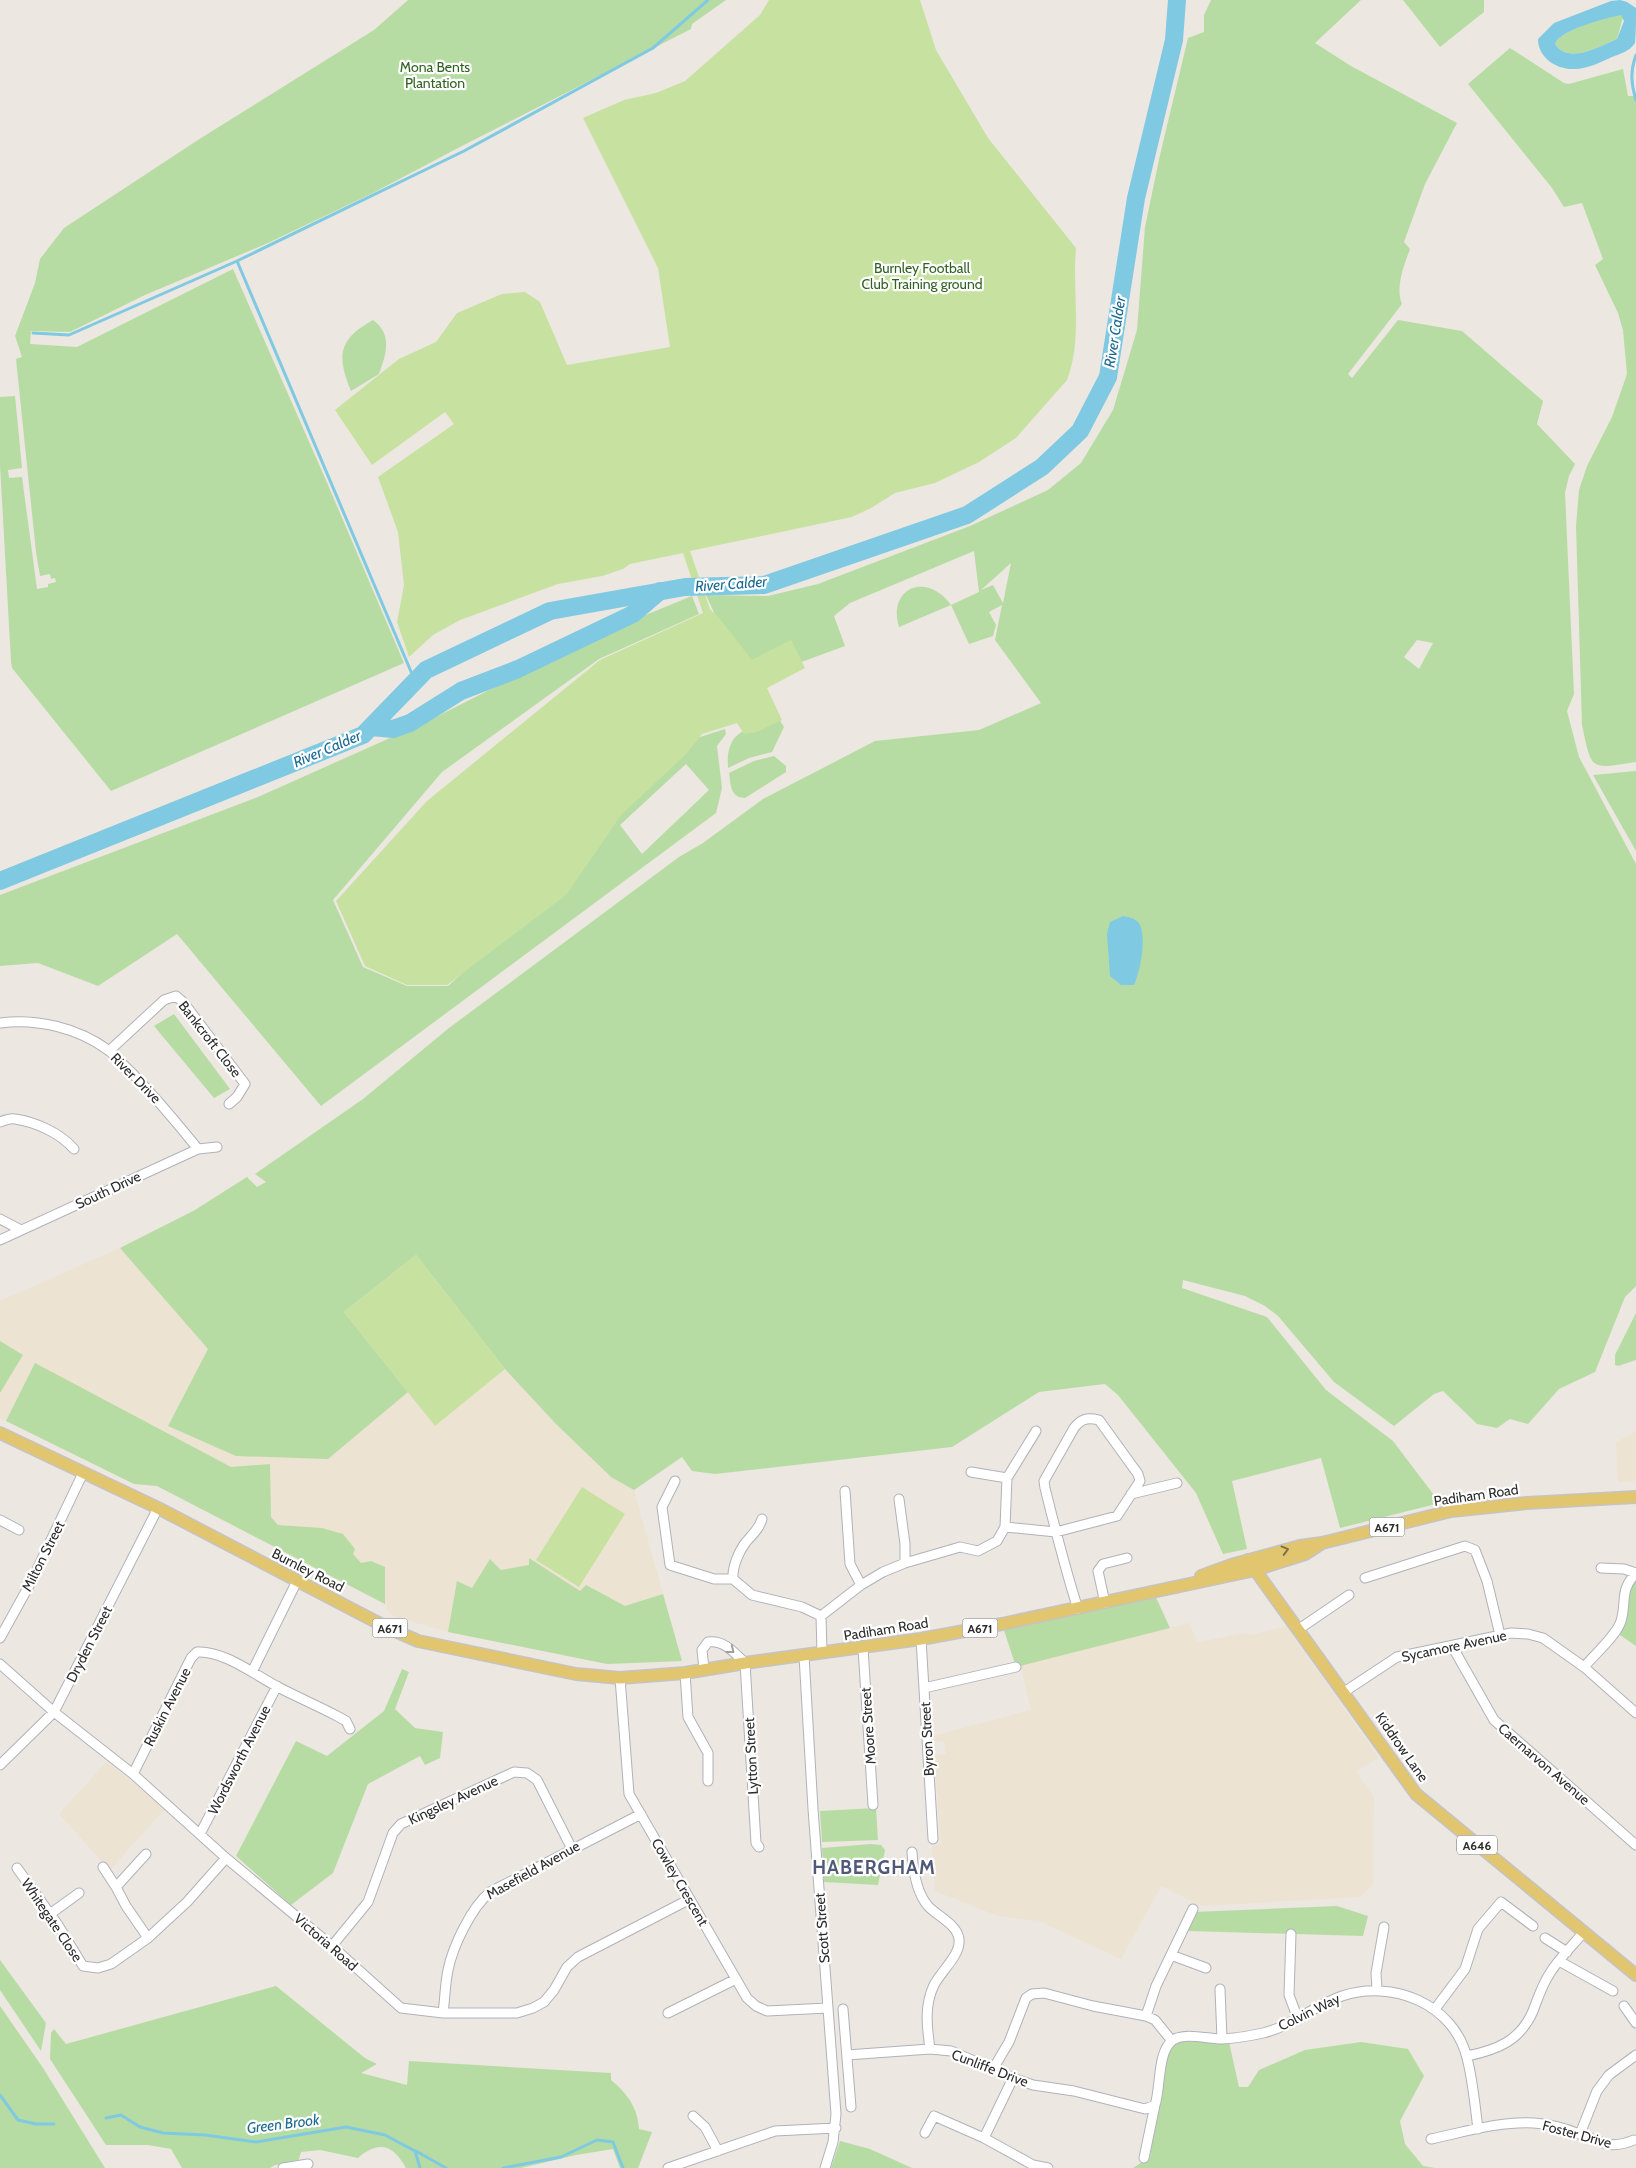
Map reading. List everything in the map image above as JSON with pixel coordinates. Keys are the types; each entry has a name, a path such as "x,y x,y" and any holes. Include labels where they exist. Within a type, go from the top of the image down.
{"main road":[{"name":"Burnley Road","path":"0,1432 158,1508 386,1627 418,1641 576,1674 620,1678"},
{"name":"Padiham Road","path":"620,1678 685,1673 745,1662 863,1648 1078,1609 1154,1593 1251,1565 1305,1554 1322,1543 1451,1511 1527,1503 1636,1497"},
{"name":"Kiddrow Lane","path":"1251,1565 1299,1629 1416,1794 1636,1974"}],"street":[{"name":"Bankcroft Close","path":"109,1051 164,1000 176,996 245,1084 237,1097 229,1104"},
{"name":"River Drive","path":"0,1023 13,1021 49,1024 79,1033 109,1051 169,1112 198,1149"},
{"path":"0,1122 14,1118 48,1129 65,1138 74,1149"},
{"name":"South Drive","path":"0,1240 198,1149 217,1147"},
{"path":"0,1219 21,1230"},
{"path":"1005,1527 1056,1532 1117,1516 1140,1481 1138,1474 1099,1420 1090,1418 1080,1420 1044,1481 1056,1532 1078,1609"},
{"path":"821,1616 861,1585 883,1572 905,1563 960,1547 978,1551 997,1541 1005,1527 1008,1478 1036,1431"},
{"path":"971,1472 1008,1478"},
{"name":"Milton Street","path":"0,1638 31,1582 83,1473"},
{"path":"675,1481 662,1506 670,1565 714,1579 733,1579 752,1595 802,1607 821,1616"},
{"path":"1131,1494 1178,1483"},
{"path":"845,1491 850,1564 861,1585"},
{"path":"899,1499 905,1544 905,1563"},
{"name":"Dryden Street","path":"0,1765 54,1712 158,1508"},
{"path":"733,1579 733,1570 745,1544 760,1527 762,1519"},
{"path":"0,1520 19,1530"},
{"path":"1365,1578 1465,1546 1476,1550 1487,1581 1500,1635"},
{"path":"1105,1603 1098,1572 1104,1564 1127,1558"},
{"path":"1584,1667 1617,1630 1621,1621 1624,1591 1628,1582 1636,1573 1624,1569 1601,1568"},
{"path":"297,1581 252,1672 346,1721 350,1729"},
{"path":"1299,1629 1349,1595"},
{"path":"821,1616 822,1653"},
{"name":"Sycamore Avenue","path":"1344,1692 1397,1657 1500,1635 1528,1634 1543,1638 1584,1667 1636,1713"},
{"name":"Byron Street","path":"921,1639 933,1839"},
{"path":"704,1669 702,1650 708,1642 717,1641 731,1648 745,1662"},
{"name":"Caernarvon Avenue","path":"1452,1646 1494,1720 1636,1845"},
{"name":"Moore Street","path":"863,1648 873,1805"},
{"name":"Ruskin Avenue","path":"133,1774 191,1658 197,1652 215,1654 252,1672"},
{"name":"Scott Street","path":"804,1656 836,2128 825,2168"},
{"name":"Lytton Street","path":"745,1662 756,1843 760,1847"},
{"name":"Victoria Road","path":"0,1664 54,1712 133,1774 226,1858 332,1946 401,2008 443,2013 517,2013 533,2008 544,2002 554,1990 567,1967 578,1957 690,1899"},
{"path":"924,1688 1016,1667"},
{"path":"685,1673 688,1717 708,1753 708,1781"},
{"name":"Cowley Crescent","path":"620,1678 629,1794 746,1998 767,2012 828,2008"},
{"name":"Wordsworth Avenue","path":"200,1834 277,1686"},
{"name":"Kingsley Avenue","path":"332,1946 368,1902 393,1833 401,1824 514,1772 527,1773 537,1780 572,1849"},
{"name":"Masefield Avenue","path":"443,2013 448,1969 461,1936 479,1901 490,1892 640,1814"},
{"path":"912,1852 914,1874 927,1905 953,1927 958,1933 959,1940 955,1953 934,1986 928,2002 927,2026 930,2049"},
{"path":"116,1887 146,1854"},
{"name":"Whitegate Close","path":"17,1868 50,1914 83,1966 98,1968 111,1964 148,1938 188,1902 226,1858"},
{"path":"103,1867 148,1938"},
{"path":"50,1914 79,1893"},
{"path":"1435,2009 1465,1969 1478,1929 1501,1902 1533,1926"},
{"path":"1146,2016 1156,1986 1194,1909"},
{"path":"1377,1989 1376,1973 1384,1927"},
{"path":"1467,2056 1501,2048 1514,2039 1528,2021 1544,1982 1584,1932"},
{"path":"1291,1934 1289,1994 1298,2019"},
{"path":"1545,1938 1567,1952"},
{"path":"1171,1955 1206,1968"},
{"path":"1559,1961 1613,1991"},
{"path":"668,2013 736,1979"},
{"path":"1220,1988 1222,2039"},
{"name":"Colvin Way","path":"1172,2041 1186,2037 1222,2039 1263,2033 1298,2019 1340,1996 1354,1992 1377,1989 1403,1994 1435,2009 1457,2035 1467,2056 1478,2129"},
{"path":"993,2069 1009,2042 1026,1998 1032,1994 1044,1993 1055,1995 1093,2006 1146,2016 1155,2020 1172,2041 1163,2057 1156,2103 1144,2158"},
{"path":"1624,2006 1636,2023"},
{"path":"843,2009 851,2107"},
{"name":"Cunliffe Drive","path":"847,2055 930,2049 962,2055 1012,2078 1034,2085 1074,2091 1141,2108 1149,2108 1156,2103"},
{"path":"1580,2134 1597,2091 1609,2076 1636,2055"},
{"path":"984,2138 1012,2078"},
{"path":"693,2116 705,2127 718,2151"},
{"path":"925,2134 934,2116 984,2138 1033,2165 1048,2168"},
{"path":"705,2127 710,2119"},
{"name":"Foster Drive","path":"1432,2140 1478,2129 1535,2123 1580,2134 1606,2145 1624,2144 1634,2140"},
{"path":"668,2168 775,2131 836,2128"},
{"path":"283,2168 308,2164"}],"shaded area":[{"path":"328,1149 416,1255 505,1369 555,1423 611,1477 634,1490 682,1661 607,1664 448,1632 393,1616 385,1604 157,1486 134,1484 0,1418 0,1301 120,1248 195,1210 247,1177 257,1187"},
{"path":"1636,1431 1636,1481 1618,1482 1616,1443"},
{"path":"1189,1623 1198,1642 1246,1633 1253,1635 1286,1626 1379,1758 1356,1771 1374,1797 1373,1885 1360,1897 1201,1906 1161,1886 1121,1959 1041,1922 998,1916 935,1891 932,1846 941,1844 934,1755 946,1754 944,1742 933,1741 933,1736 1031,1710 1020,1664"},
{"path":"107,1761 165,1809 110,1870 59,1814"}],"green space":[{"name":"Mona Bents Plantation","path":"408,0 726,0 692,24 691,29 373,193 268,243 145,295 70,332 31,331 30,344 77,347 233,269 404,663 111,791 12,668 11,661 0,465 0,397 15,396 22,468 8,470 9,478 22,477 37,589 48,587 48,584 56,582 55,578 51,579 50,574 40,576 16,359 22,357 15,336 35,283 40,259 64,228 201,138 374,30"},
{"name":"Burnley Football Club Training ground","path":"769,0 920,0 936,50 988,138 1076,248 1075,348 1067,380 1016,438 979,462 935,483 895,493 852,517 690,551 710,609 752,660 791,640 805,668 767,688 782,720 757,732 744,734 737,723 702,734 686,754 622,814 566,895 447,985 407,985 365,966 336,901 427,801 600,660 703,613 683,553 630,564 623,569 602,576 558,584 460,620 433,635 409,657 397,622 404,585 398,532 378,477 454,424 445,412 372,465 335,410 399,359 436,342 457,313 502,294 525,292 540,302 567,365 670,347 658,268 583,118 624,100 656,93 685,81 760,15"},
{"path":"1211,0 1361,0 1315,43 1351,66 1457,123 1425,184 1404,242 1410,249 1400,284 1399,291 1402,304 1348,374 1352,378 1398,320 1462,331 1543,401 1537,424 1575,464 1569,476 1565,493 1574,694 1567,711 1579,757 1636,864 1636,1286 1625,1297 1595,1372 1559,1389 1528,1424 1510,1419 1497,1428 1477,1424 1443,1391 1434,1394 1394,1426 1334,1382 1278,1316 1265,1306 1245,1296 1183,1280 1182,1288 1267,1317 1326,1390 1393,1441 1440,1503 1340,1528 1321,1458 1232,1481 1247,1549 1223,1554 1196,1493 1118,1395 1105,1384 1039,1392 952,1447 715,1474 692,1471 682,1457 634,1490 611,1477 555,1423 505,1369 416,1255 344,1312 408,1392 328,1459 236,1456 168,1426 208,1349 120,1248 195,1210 247,1177 257,1187 266,1182 255,1174 363,1099 449,1028 679,857 703,843 763,799 875,741 979,730 1041,703 995,640 1002,605 989,612 996,625 993,636 969,644 951,605 979,592 974,551 850,603 834,616 845,646 796,664 752,663 718,621 706,595 768,596 818,584 970,526 1048,490 1081,463 1113,410 1137,330 1145,227 1188,38 1204,32 1204,15","holes":["1011,563 1003,603 993,585 981,590","1417,640 1433,643 1419,669 1404,657"]},
{"path":"1403,0 1484,0 1484,12 1440,47"},
{"path":"1621,14 1623,17 1617,39 1594,49 1576,53 1568,53 1561,50 1555,44 1558,39 1574,29"},
{"path":"1510,48 1564,83 1569,84 1623,69 1628,96 1636,96 1636,762 1601,766 1591,759 1588,752 1582,725 1576,526 1579,490 1587,466 1612,417 1627,374 1623,330 1618,313 1595,265 1603,259 1582,203 1564,207 1552,188 1468,84"},
{"path":"373,320 386,338 382,367 379,374 351,391 343,367 344,349 347,341 353,334"},
{"path":"921,587 931,589 941,595 951,605 899,627 897,613 899,602 904,594 912,589"},
{"path":"692,596 699,614 599,659 442,772 333,900 363,967 407,986 448,986 561,884 672,746 725,729 726,734 717,746 722,788 716,813 321,1106 177,934 98,986 38,963 0,966 0,895 258,797 428,721 604,632","holes":["686,764 709,790 642,854 620,825"]},
{"path":"779,719 784,727 772,752 749,758 728,768 730,745 741,732"},
{"path":"774,756 786,766 786,772 745,798 736,796 732,790 729,773 754,761"},
{"path":"1636,771 1636,851 1593,775"},
{"path":"174,1014 230,1089 214,1098 154,1026"},
{"path":"416,1255 505,1369 435,1426 344,1312"},
{"path":"1636,1313 1636,1360 1618,1366 1615,1365 1615,1355"},
{"path":"0,1341 23,1355 0,1393"},
{"path":"35,1363 231,1467 270,1464 271,1517 278,1525 322,1528 343,1534 355,1549 353,1554 361,1563 371,1561 385,1567 385,1604 157,1486 134,1484 6,1421"},
{"path":"582,1487 625,1514 579,1587 536,1560"},
{"path":"529,1558 580,1591 586,1585 625,1606 663,1594 682,1661 607,1664 448,1632 457,1581 472,1588 490,1559 501,1570 529,1565"},
{"path":"1636,1581 1636,1646 1620,1635 1627,1593"},
{"path":"1154,1593 1170,1628 1016,1667 1002,1624"},
{"path":"402,1669 409,1672 395,1709 415,1728 443,1732 440,1758 425,1765 420,1756 368,1784 333,1873 291,1905 236,1856 296,1741 327,1756 384,1711"},
{"path":"876,1808 878,1840 822,1842 820,1811"},
{"path":"871,1844 881,1845 885,1850 878,1885 824,1882 822,1848"},
{"path":"1337,1906 1368,1916 1363,1936 1188,1931 1194,1912"},
{"path":"0,1960 46,2023 41,2051 0,1990"},
{"path":"276,1986 365,2058 377,2064 361,2073 407,2085 409,2061 611,2073 611,2080 627,2096 634,2108 639,2129 652,2132 638,2168 620,2168 613,2149 576,2155 521,2168 406,2168 391,2150 379,2147 366,2152 358,2158 320,2150 301,2152 298,2162 275,2165 270,2168 182,2168 171,2149 148,2145 106,2145 50,2059 51,2033 54,2029 66,2044"},
{"path":"0,2006 43,2068 105,2168 0,2168"},
{"path":"1172,2041 1229,2042 1239,2087 1248,2087 1259,2070 1305,2050 1361,2042 1408,2049 1424,2076 1400,2121 1405,2144 1423,2166 1435,2168 1133,2168 1150,2157 1163,2057"},
{"path":"840,2141 870,2149 912,2168 831,2168"}],"water":[{"path":"1620,0 1636,8 1635,43 1630,48 1599,63 1580,69 1568,69 1555,65 1541,52 1538,39 1554,23 1611,1","holes":["1621,15 1624,21 1617,39 1594,49 1585,52 1568,53 1561,50 1555,44 1565,34 1584,25"]},
{"path":"1123,916 1138,922 1141,927 1143,944 1141,963 1134,985 1121,985 1110,976 1107,934 1110,922"}],"waterway":[{"path":"415,681 237,261 464,151 653,48 708,0"},
{"name":"River Calder","path":"0,881 363,735 426,670 550,611 685,587 764,585 967,515 1042,467 1080,431 1108,377 1136,198 1174,40 1177,0"},
{"path":"1636,55 1632,78 1636,100"},
{"path":"33,333 69,335 237,261"},
{"path":"371,727 393,729 410,723 461,691 518,669 633,614 660,591"},
{"path":"0,2095 18,2120 36,2124 54,2124"},
{"name":"Green Brook","path":"106,2118 121,2115 140,2127 163,2133 205,2135 256,2142 346,2127 385,2135 415,2151 420,2168"},
{"path":"503,2168 561,2157 597,2140 613,2142 623,2168"},
{"path":"416,2151 446,2168"}],"district":[{"name":"HABERGHAM","path":"874,1867"}]}
